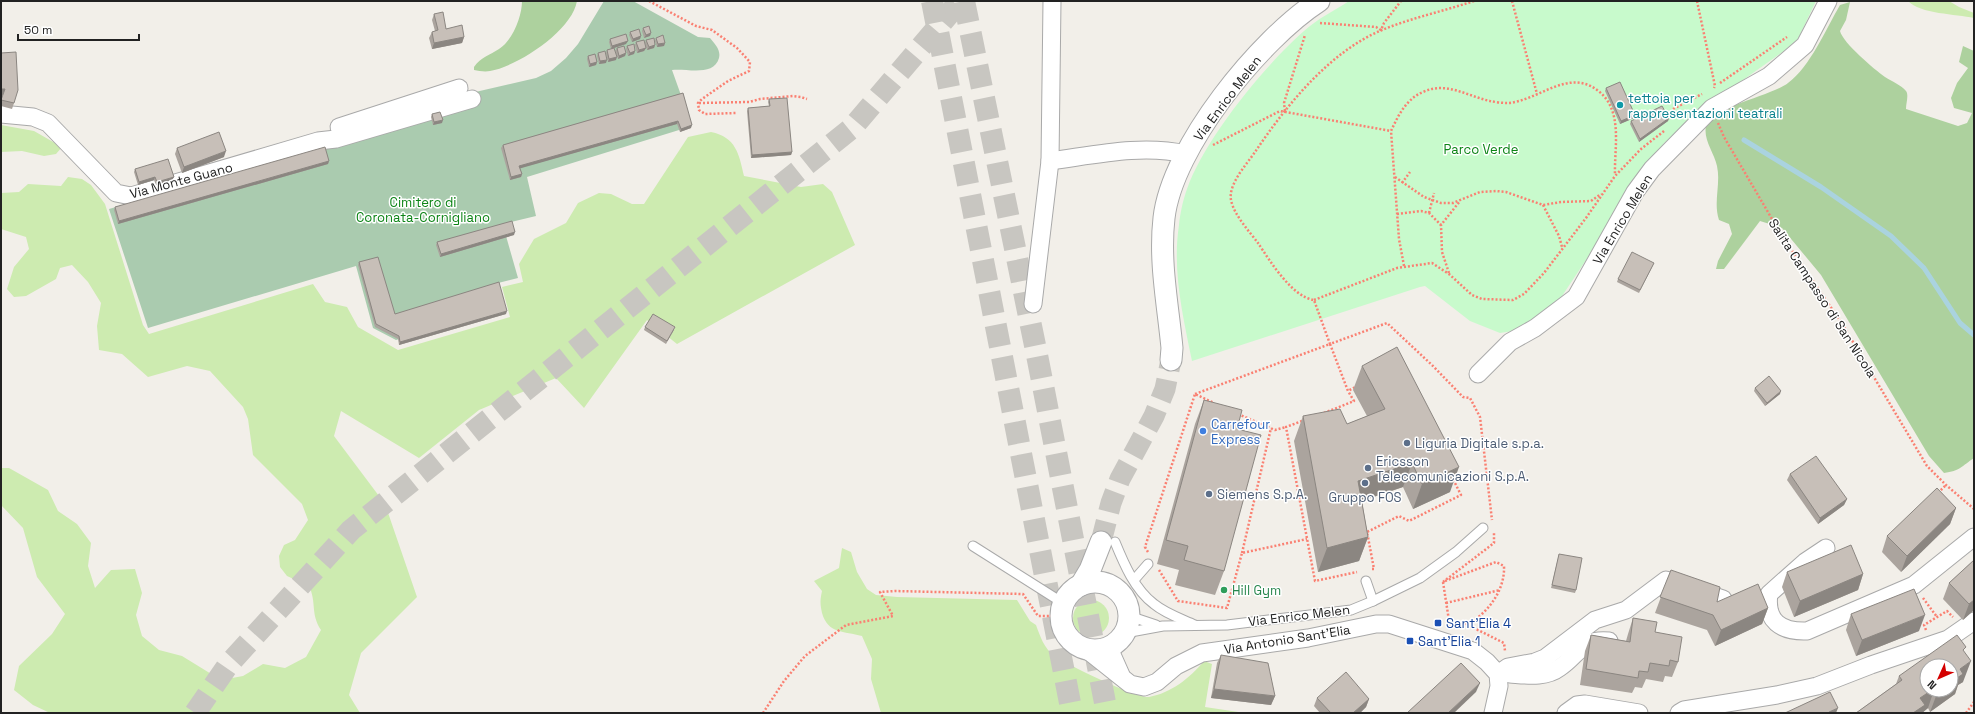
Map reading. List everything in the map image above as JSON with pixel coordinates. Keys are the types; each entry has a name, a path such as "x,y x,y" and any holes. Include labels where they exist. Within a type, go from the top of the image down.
{"street":[{"path":"1033,304 1050,161 1052,1"},
{"name":"Via Enrico Melen","path":"1478,374 1510,342 1535,328 1576,297 1635,192 1652,169 1712,108 1769,76 1804,45 1828,1"},
{"name":"Via Enrico Melen","path":"1171,360 1172,348 1161,252 1164,218 1174,179 1186,154 1214,111 1236,82 1271,41 1311,14"},
{"name":"Via Monte Guano","path":"318,141 328,132 458,88"},
{"name":"Via Monte Guano","path":"1,114 33,117 48,123 116,193 122,196 131,196 318,141 336,139 472,99"},
{"path":"1050,161 1131,150 1159,149 1186,154"},
{"path":"1826,548 1799,567 1769,594 1768,604 1770,612 1780,627 1788,631 1807,631 1914,585 1974,537"},
{"path":"1081,585 1090,570 1101,542 1104,569 1110,586"},
{"path":"1503,670 1545,658 1595,620 1626,610 1666,580 1724,599"},
{"path":"1095,582 1110,586 1122,597 1126,604 1127,624 1108,648 1096,650 1086,649 1073,642 1068,637 1061,624 1062,610 1070,592 1081,585 1095,582"},
{"name":"Via Antonio Sant'Elia","path":"1086,649 1123,679 1134,686 1144,687 1156,682 1179,664 1202,652 1308,638 1379,621 1400,626 1473,651 1487,662 1503,670"},
{"path":"1679,713 1684,710 1777,695 1817,686 1871,664 1948,639 1974,621"},
{"path":"1503,670 1534,675 1546,673 1559,669 1580,648 1601,640 1615,642"},
{"path":"1108,648 1123,679"},
{"path":"1493,713 1503,670"},
{"path":"1566,713 1577,705 1585,704 1639,713"}],"lane":[{"name":"Via Enrico Melen","path":"1127,624 1199,626 1351,610 1420,578 1456,552 1483,528"},
{"path":"1115,542 1134,580 1154,604 1171,614 1199,626"},
{"path":"973,546 1062,610"},
{"path":"1134,580 1148,564"},
{"path":"1366,581 1373,601"},
{"name":"Via Enrico Melen","path":"1127,624 1143,622 1163,626"}],"path":[{"path":"649,1 696,26 712,30 737,48 750,62 749,71 747,74 728,81 698,103"},
{"path":"1381,30 1384,23 1402,1"},
{"path":"1474,1 1381,30 1352,46 1331,62 1285,111 1237,180 1233,188 1231,199 1245,224 1268,257 1300,296 1314,300 1404,266 1432,263 1449,274 1472,295 1482,299 1513,300 1524,294 1534,285 1593,210 1601,194 1615,176 1637,153 1668,129"},
{"path":"1512,1 1537,94"},
{"path":"1697,1 1715,86"},
{"path":"1311,14 1316,23 1376,27 1381,30"},
{"path":"1285,111 1284,103 1311,14"},
{"path":"1710,89 1789,35"},
{"path":"1404,266 1397,214 1391,131 1398,115 1407,104 1422,92 1433,88 1444,87 1491,101 1508,103 1524,100 1562,84 1576,82 1587,85 1603,95 1614,115 1616,126 1615,176"},
{"path":"1672,109 1704,93"},
{"path":"698,103 749,102 760,99 793,96 801,96 807,99"},
{"path":"698,103 699,110 705,114 737,113"},
{"path":"1208,147 1280,111 1391,131"},
{"name":"Salita Campasso di San Nicola","path":"1724,137 1782,236 1842,322 1927,466 1974,509"},
{"path":"1402,182 1410,172"},
{"path":"1394,177 1424,197 1441,203 1460,201 1480,192 1496,191 1506,192 1543,205 1562,202 1591,201 1601,194"},
{"path":"1430,213 1431,200 1434,193"},
{"path":"1441,225 1460,201"},
{"path":"1543,205 1559,236 1562,248"},
{"path":"1397,214 1421,211 1430,213 1441,225 1442,252 1449,274"},
{"path":"1314,300 1348,391 1354,401 1322,413"},
{"path":"1195,394 1387,323 1433,366 1463,398 1470,398 1480,417 1495,539 1494,543 1443,582"},
{"path":"1348,391 1361,384"},
{"path":"1195,394 1216,404"},
{"path":"1149,554 1145,547 1195,394"},
{"path":"1236,413 1275,430 1308,419"},
{"path":"1286,427 1315,581 1359,572"},
{"path":"1157,567 1178,601 1227,608 1242,553 1271,428"},
{"path":"1366,570 1374,569 1367,532 1399,516 1409,521 1461,496 1451,475"},
{"path":"1934,498 1946,485"},
{"path":"1242,553 1307,539"},
{"path":"1496,562 1504,566 1501,590 1486,610 1476,618 1450,630 1443,582 1496,562"},
{"path":"1914,585 1937,617"},
{"path":"1446,603 1501,590"},
{"path":"763,713 784,681 805,656 846,625 892,616 880,592 895,591 1023,594 1038,616 1062,610"},
{"path":"1924,625 1948,611"},
{"path":"1465,624 1504,643 1503,670"},
{"path":"1966,713 1974,702"}],"green space":[{"path":"522,1 577,1 573,12 565,24 555,35 529,55 502,68 488,71 474,70 474,67 480,61 499,49 508,40 516,27 522,7"},
{"name":"Cimitero di Coronata-Cornigliano","path":"604,1 633,1 698,37 710,38 716,45 719,58 712,68 706,70 672,70 692,126 527,177 536,216 511,222 506,236 518,278 498,283 504,309 396,340 373,328 356,266 148,328 109,209 405,124 471,93 536,78 551,71 566,58 578,44"},
{"name":"Parco Verde","path":"1349,1 1816,1 1798,39 1784,51 1736,85 1664,143 1560,299 1519,330 1500,333 1470,321 1425,286 1192,361 1180,293 1177,242 1179,221 1184,198 1195,170 1221,127 1254,83 1271,64 1309,27"},
{"path":"1908,1 1949,1 1974,13 1974,18 1921,9"},
{"path":"1850,2 1846,20 1840,31 1842,36 1867,62 1885,77 1906,91 1906,109 1958,126 1967,123 1972,113 1954,108 1951,98 1957,83 1968,68 1959,62 1963,46 1974,51 1974,458 1954,471 1944,473 1929,456 1821,275 1782,228 1760,221 1724,269 1716,269 1718,261 1732,234 1729,224 1719,220 1717,213 1718,173 1716,161 1706,136 1706,125 1710,119 1718,113 1780,88 1788,83 1796,76 1810,58 1840,5"},
{"path":"1,125 34,131 62,147 56,154 44,156 22,151 1,152"},
{"path":"711,132 719,134 731,142 738,154 744,176 801,187 823,184 832,192 855,245 677,344 647,320 584,408 556,378 479,410 419,458 341,411 334,436 385,504 417,597 361,653 349,695 360,713 50,713 33,705 14,690 19,666 52,634 65,614 37,577 23,528 1,505 1,468 9,468 48,490 58,511 77,524 91,543 88,566 95,588 111,570 135,569 142,593 136,615 142,636 159,650 182,656 221,680 243,676 263,664 285,668 306,657 321,630 314,613 313,598 309,586 287,576 280,567 279,556 284,545 295,540 308,520 302,504 253,455 248,419 243,407 210,371 187,366 148,377 122,354 99,350 97,326 101,303 88,282 72,265 60,268 56,279 26,296 14,297 7,289 14,267 29,249 26,237 1,229 1,193 19,192 28,184 61,186 68,177 82,179 91,185 105,204 143,325 149,334 313,284 325,302 347,307 358,327 398,350 510,317 502,287 523,282 519,264 534,239 566,223 578,203 599,193 611,194 632,204 644,204 688,137"},
{"path":"842,548 851,552 857,572 867,589 876,595 897,597 1017,600 1030,621 1036,625 1045,646 1054,656 1072,666 1131,693 1149,697 1157,695 1180,684 1204,661 1212,664 1205,707 1245,713 881,713 871,679 872,659 862,636 843,632 828,625 821,610 820,602 822,591 814,581 839,568"},
{"path":"1095,600 1104,605 1108,611 1108,625 1104,631 1095,636 1087,636 1078,631 1074,625 1073,614 1078,605 1084,601"}],"building":[{"path":"443,12 446,29 462,25 464,37 434,43 432,32 438,30 434,14"},
{"path":"649,26 651,33 646,35 643,28"},
{"path":"639,29 641,36 633,39 630,32"},
{"path":"626,34 628,41 612,46 610,39"},
{"path":"663,35 665,43 658,44 656,38"},
{"path":"654,38 655,45 649,47 646,40"},
{"path":"644,40 646,48 639,50 636,42"},
{"path":"634,44 635,51 630,53 627,46"},
{"path":"624,46 626,53 619,56 617,48"},
{"path":"614,48 617,57 609,59 607,50"},
{"path":"605,51 607,60 600,61 598,53"},
{"path":"16,52 18,90 14,103 1,100 5,89 1,89 1,53"},
{"path":"595,54 597,62 590,64 588,56"},
{"name":"tettoia per rappresentazioni teatrali","path":"1620,82 1635,115 1621,121 1606,88"},
{"path":"683,93 692,125 681,129 678,121 519,166 522,174 511,177 503,145"},
{"path":"787,98 792,152 752,155 748,108 770,106 769,99"},
{"path":"1662,106 1669,118 1640,139 1631,121"},
{"path":"440,112 443,120 434,122 432,114"},
{"path":"219,132 226,151 184,167 177,148"},
{"path":"325,147 329,161 119,221 115,207"},
{"path":"168,159 174,177 157,182 155,177 139,182 135,169"},
{"path":"512,221 515,232 441,254 437,242"},
{"path":"1632,252 1654,263 1640,290 1618,279"},
{"path":"378,257 395,314 499,282 507,311 400,342 399,336 376,324 359,262"},
{"path":"653,314 675,327 667,341 645,327"},
{"name":"Ericsson Telecomunicazioni S.p.A.","path":"1397,347 1459,467 1422,484 1412,463 1358,481 1368,537 1327,548 1303,416 1340,409 1347,424 1385,409 1362,366"},
{"path":"1769,376 1781,391 1767,403 1755,388"},
{"name":"Siemens S.p.A.","path":"1204,400 1242,410 1237,429 1261,435 1224,571 1184,560 1188,546 1166,540"},
{"path":"1816,456 1847,499 1820,518 1790,474"},
{"path":"1937,488 1956,508 1907,556 1887,536"},
{"path":"1851,545 1863,574 1800,601 1787,572"},
{"path":"1559,554 1582,558 1576,590 1552,585"},
{"path":"1974,560 1974,600 1969,604 1949,583"},
{"path":"1671,570 1720,587 1717,602 1758,584 1768,608 1721,630 1713,615 1660,597"},
{"path":"1914,589 1925,615 1862,640 1851,614"},
{"path":"1633,618 1657,622 1655,632 1682,637 1678,662 1670,660 1669,666 1650,663 1648,672 1639,671 1638,678 1586,669 1591,635 1630,642"},
{"path":"1957,635 1966,647 1963,650 1971,661 1960,669 1963,674 1959,677 1959,658 1924,658"},
{"path":"1221,655 1268,663 1275,696 1214,689"},
{"path":"1919,662 1919,698 1925,705 1913,713 1856,713 1902,680 1899,676"},
{"path":"1461,663 1480,683 1448,713 1407,713"},
{"path":"1346,672 1369,699 1353,713 1331,713 1317,698"},
{"path":"1830,692 1838,708 1829,712 1830,713 1785,713"}],"waterway":[{"path":"1744,140 1821,187 1891,236 1924,268 1960,323 1974,335"}],"tunnel":[{"path":"932,1 1072,713"},
{"path":"195,713 228,665 351,530 852,128 960,1"},
{"path":"964,1 1037,355 1107,713"},
{"path":"1101,542 1111,503 1120,479 1154,416 1165,389 1171,360"}],"place":[{"name":"tettoia per rappresentazioni teatrali","path":"1620,105"},
{"name":"Carrefour Express","path":"1203,431"},
{"name":"Liguria Digitale s.p.a.","path":"1407,443"},
{"name":"Ericsson Telecomunicazioni S.p.A.","path":"1368,468"},
{"name":"Gruppo FOS","path":"1365,483"},
{"name":"Siemens S.p.A.","path":"1209,494"},
{"name":"Hill Gym","path":"1224,590"},
{"name":"Sant'Elia 4","path":"1438,623"},
{"name":"Sant'Elia 1","path":"1410,641"}]}
